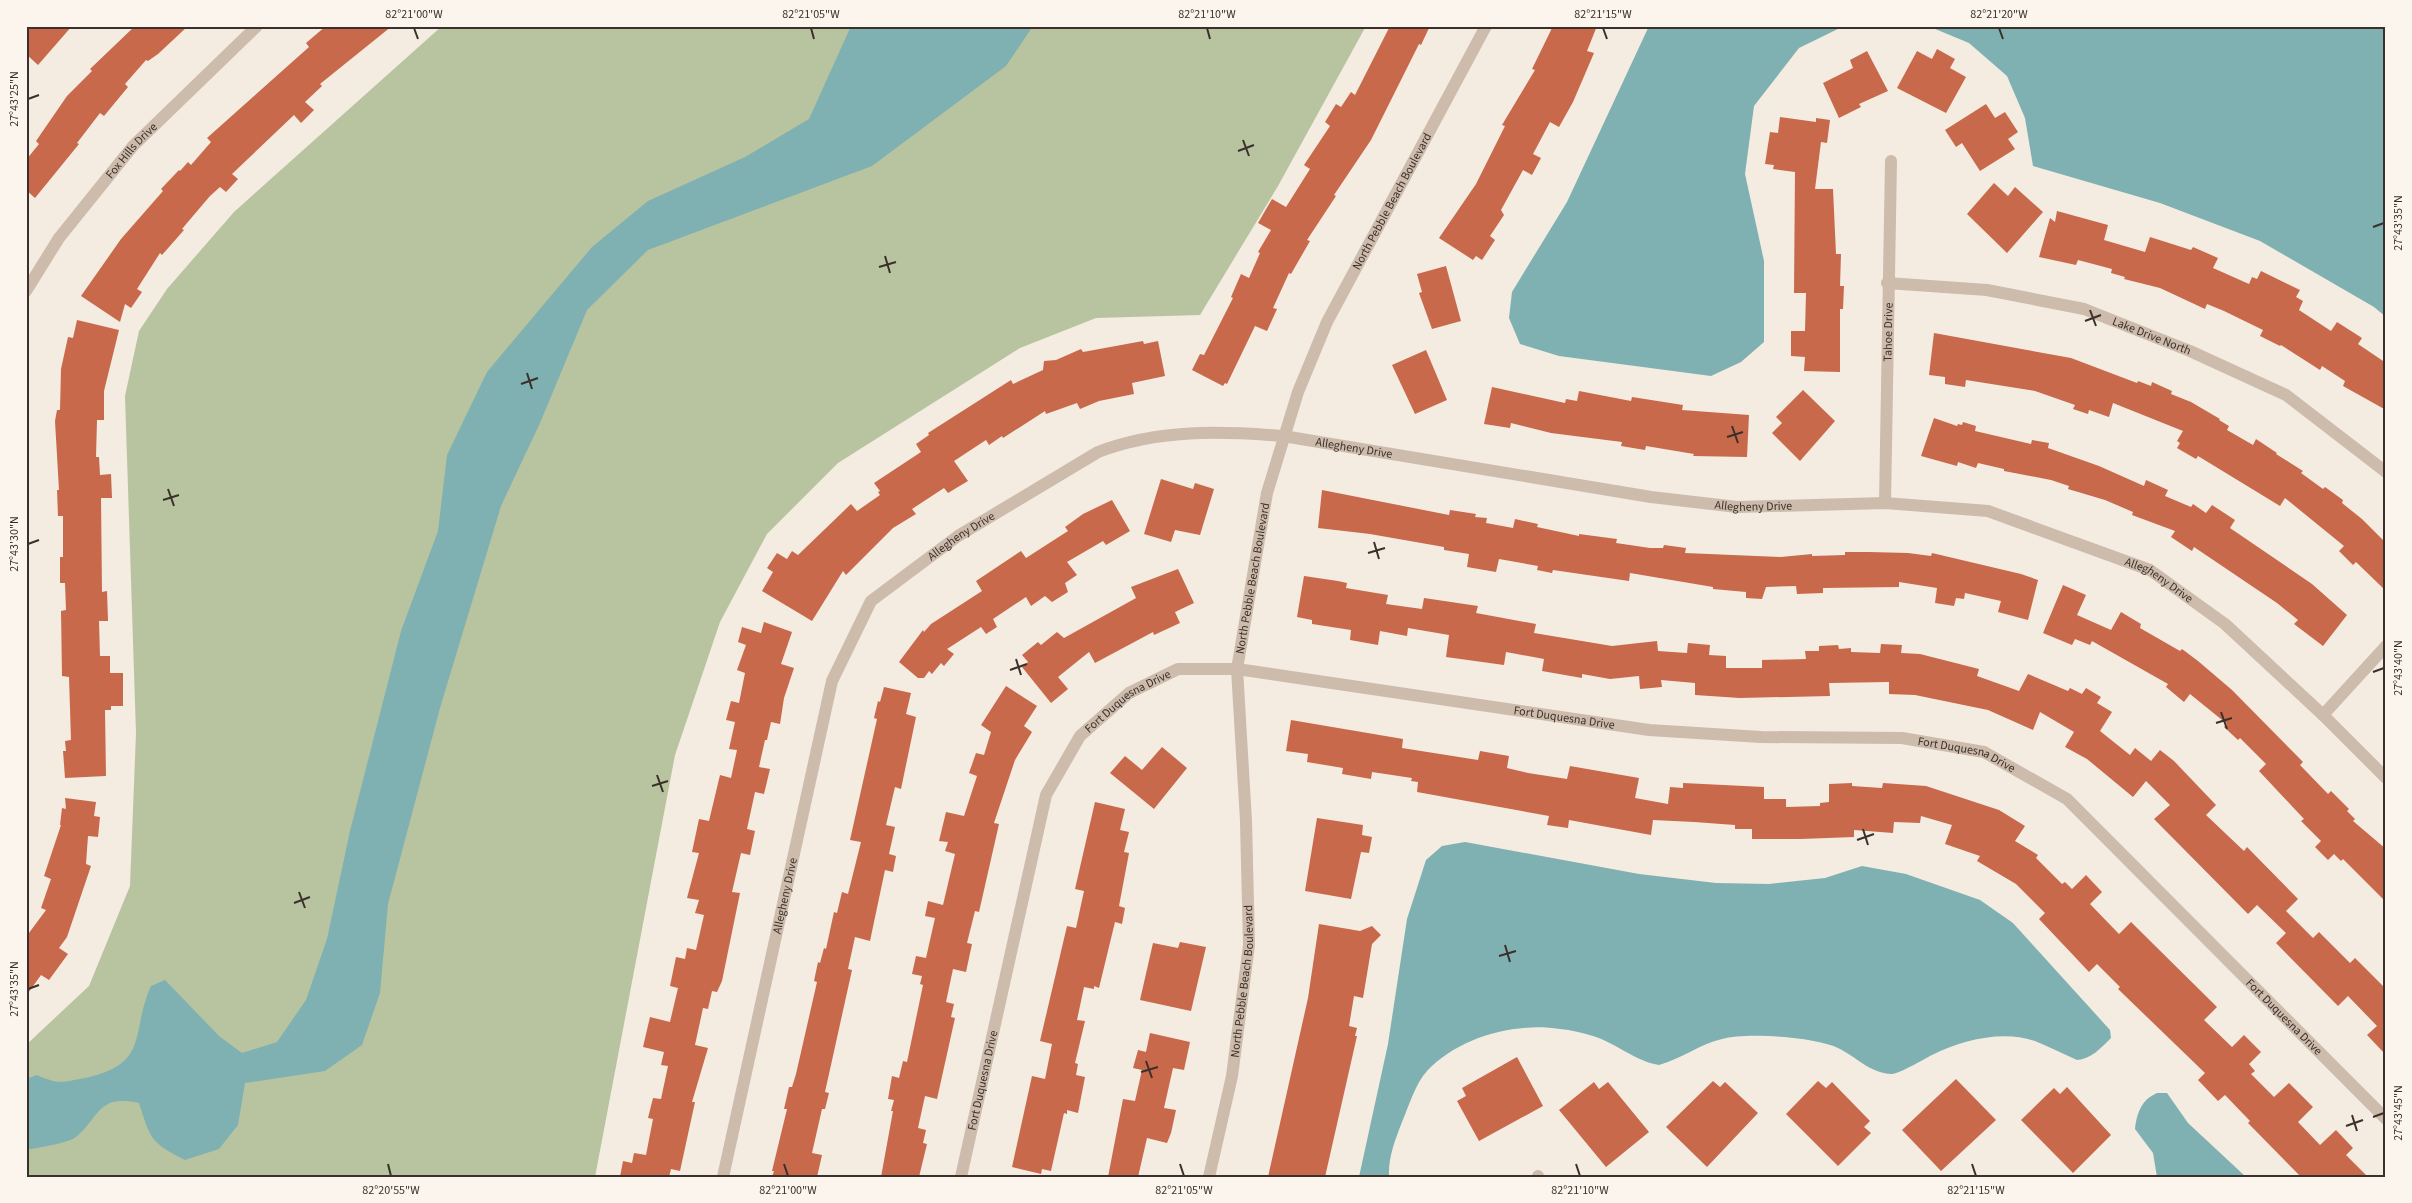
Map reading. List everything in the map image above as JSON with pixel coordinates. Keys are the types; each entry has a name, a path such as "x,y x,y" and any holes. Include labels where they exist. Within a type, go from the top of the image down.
{"street":[{"name":"Fox Hills Drive","path":"26,291 59,238 133,146 257,26"},
{"name":"North Pebble Beach Boulevard","path":"1209,1177 1232,1076 1249,945 1246,821 1238,669 1267,493 1283,436 1327,322 1486,26"},
{"name":"Tahoe Drive","path":"1885,503 1891,161"},
{"name":"Lake Drive North","path":"1888,283 1988,290 2084,310 2190,351 2286,395 2386,472"},
{"name":"Allegheny Drive","path":"723,1177 832,681 871,601 958,536 1098,452 1122,442 1172,434 1209,432 1283,436 1651,497 1737,507 1885,503 1988,511 2150,570 2226,624 2323,714 2386,778"},
{"path":"2323,714 2386,646"},
{"name":"Fort Duquesna Drive","path":"961,1177 1046,796 1080,736 1129,693 1178,669 1238,669 1649,730 1761,737 1902,738 1984,752 2067,799 2386,1119"}],"green space":[{"path":"442,26 1366,26 1278,186 1200,315 1096,318 1020,348 838,463 767,534 720,622 675,755 595,1177 26,1177 26,1045 89,986 130,886 136,733 125,396 139,331 167,289 234,212"}],"water":[{"path":"851,26 1033,26 1006,66 872,166 648,250 587,310 540,423 501,506 440,708 388,904 380,993 362,1045 325,1071 245,1083 238,1125 219,1149 185,1160 165,1149 153,1139 139,1103 125,1101 115,1102 101,1109 84,1129 72,1139 26,1150 26,1079 37,1075 61,1082 71,1081 106,1072 120,1064 129,1055 135,1044 151,986 165,980 219,1036 242,1053 277,1042 306,1000 327,939 350,831 401,631 438,531 447,455 487,372 592,247 648,201 745,157 809,119"},
{"path":"1649,26 1844,26 1799,48 1754,106 1745,174 1764,261 1764,342 1741,362 1711,376 1559,356 1520,344 1509,318 1512,292 1567,202"},
{"path":"1928,26 2386,26 2386,317 2374,307 2260,241 2160,203 2033,166 2025,118 2007,76 1969,43"},
{"path":"1465,842 1639,874 1716,883 1769,884 1825,878 1862,866 1906,874 1980,900 2013,923 2110,1030 2111,1038 2091,1055 2077,1060 2035,1041 2009,1036 1983,1038 1944,1050 1892,1074 1870,1068 1838,1048 1797,1038 1747,1036 1722,1039 1659,1065 1642,1060 1601,1039 1564,1029 1543,1027 1507,1030 1471,1041 1455,1049 1427,1071 1416,1089 1397,1136 1391,1156 1389,1177 1359,1177 1388,1044 1407,919 1426,860 1442,846"},
{"path":"2157,1093 2167,1093 2188,1123 2246,1177 2157,1177 2153,1153 2135,1129 2137,1118 2144,1103"}],"building":[{"path":"26,26 72,26 38,65 26,54"},
{"path":"135,26 188,26 158,54 148,61 146,60 125,84 128,87 104,116 100,113 77,143 79,144 35,198 26,190 26,160 39,144 36,141 67,96 92,71 90,69"},
{"path":"326,26 392,26 320,84 322,86 305,102 314,110 301,123 294,115 232,174 238,179 226,192 220,187 210,196 182,229 184,230 162,255 160,253 137,289 142,292 131,308 125,304 120,322 81,296 121,239 163,191 161,189 188,162 191,165 211,142 207,138 309,47 306,43"},
{"path":"1390,26 1430,26 1371,140 1334,195 1336,196 1307,240 1310,241 1291,274 1289,273 1273,308 1277,309 1267,331 1255,326 1227,384 1225,383 1223,386 1192,370 1200,354 1204,355 1233,298 1231,297 1241,274 1249,278 1260,253 1258,252 1271,230 1258,223 1272,199 1286,207 1310,169 1304,165 1330,126 1325,122 1336,104 1341,107 1351,92 1355,95"},
{"path":"1553,26 1597,26 1587,51 1594,53 1573,102 1559,127 1550,122 1533,154 1541,158 1532,175 1523,170 1501,210 1504,215 1490,236 1495,240 1482,260 1476,256 1473,260 1439,238 1476,184 1505,126 1502,125 1535,70 1532,69"},
{"path":"1937,49 1955,59 1950,68 1966,77 1946,113 1897,88 1917,51 1932,59"},
{"path":"1867,51 1888,91 1859,104 1861,107 1839,118 1823,83 1853,68 1850,60"},
{"path":"1986,104 1995,118 2005,112 2018,132 2008,139 2015,149 1980,171 1962,143 1956,147 1945,130"},
{"path":"1780,117 1816,122 1816,118 1830,120 1827,143 1821,142 1815,189 1833,189 1836,254 1841,254 1840,286 1844,286 1843,309 1840,309 1840,372 1804,371 1805,357 1791,356 1791,331 1805,331 1806,293 1794,293 1795,172 1773,169 1774,165 1765,164 1770,132 1778,133"},
{"path":"1994,183 2008,196 2015,187 2043,212 2007,253 1967,214"},
{"path":"2057,211 2108,225 2104,240 2145,252 2150,237 2191,250 2193,247 2218,258 2213,268 2249,284 2252,277 2257,279 2261,271 2300,290 2296,297 2303,301 2299,310 2331,331 2337,322 2362,338 2358,344 2386,363 2386,410 2343,386 2345,381 2322,366 2320,370 2281,345 2260,336 2263,330 2224,311 2207,304 2205,309 2160,288 2124,279 2125,277 2111,273 2112,269 2078,260 2076,265 2039,257 2050,218 2055,222"},
{"path":"1446,266 1461,321 1432,329 1419,293 1422,292 1417,274"},
{"path":"77,320 119,330 104,391 104,420 97,420 96,457 99,457 100,475 111,474 112,498 101,498 102,592 107,591 108,621 99,621 100,656 110,656 110,673 123,673 123,706 111,706 111,710 105,710 106,776 65,778 63,751 66,751 65,741 71,740 69,677 62,676 61,611 66,610 65,583 60,583 60,557 63,557 63,516 58,516 57,490 59,490 55,421 57,410 60,410 61,369 68,337 73,338"},
{"path":"1934,333 2071,358 2137,383 2138,381 2151,386 2152,382 2172,391 2171,394 2191,402 2220,419 2229,426 2227,430 2253,445 2256,439 2303,471 2301,473 2323,489 2325,487 2343,500 2342,503 2362,519 2386,543 2386,591 2356,562 2353,565 2339,551 2344,546 2285,498 2280,506 2198,456 2196,459 2177,448 2180,443 2177,441 2183,431 2113,403 2109,417 2089,410 2088,414 2073,409 2075,405 2035,391 1966,380 1965,387 1945,384 1945,377 1929,375"},
{"path":"1143,341 1144,344 1158,341 1165,376 1132,383 1134,394 1099,401 1080,409 1077,403 1046,414 1045,411 1003,438 1002,436 989,445 986,440 954,461 968,481 948,493 944,488 912,509 916,514 893,528 846,575 843,571 812,621 762,591 773,572 767,568 777,553 787,559 792,551 798,555 851,504 857,511 880,495 878,492 880,491 874,483 921,452 916,444 929,435 928,433 1011,380 1013,384 1043,370 1044,361 1056,360 1081,349 1083,352"},
{"path":"1426,350 1447,400 1415,414 1392,365"},
{"path":"1492,387 1565,403 1566,399 1577,401 1579,391 1631,401 1632,397 1683,405 1682,410 1749,415 1747,457 1693,456 1694,454 1646,446 1645,450 1621,446 1622,442 1551,433 1511,423 1510,428 1484,424"},
{"path":"1803,390 1835,421 1800,461 1772,433 1782,423 1776,417"},
{"path":"1934,418 1957,426 1958,424 1962,425 1963,422 1976,426 1975,431 2031,444 2032,440 2049,443 2048,448 2099,466 2144,486 2146,480 2168,490 2165,496 2191,507 2193,504 2206,513 2212,505 2235,520 2230,528 2312,584 2347,615 2323,646 2294,624 2298,620 2277,603 2194,547 2192,551 2171,537 2175,531 2132,515 2133,512 2105,500 2068,489 2069,486 2051,480 2004,471 2004,469 1978,463 1976,468 1958,462 1957,466 1921,456"},
{"path":"1161,479 1193,489 1195,483 1214,489 1200,535 1175,530 1171,542 1144,534"},
{"path":"1322,490 1449,515 1450,510 1476,514 1475,517 1487,518 1486,523 1513,528 1515,519 1538,524 1537,527 1579,536 1579,534 1617,539 1616,543 1650,548 1663,548 1664,545 1686,548 1685,553 1781,557 1812,554 1812,556 1845,555 1845,552 1908,553 1931,556 1932,553 2021,574 2038,580 2028,620 1998,612 2001,601 1965,593 1964,599 1956,598 1954,606 1935,603 1937,588 1899,582 1899,587 1823,588 1823,593 1797,594 1796,586 1766,587 1762,599 1746,598 1746,592 1713,589 1713,587 1630,573 1629,581 1553,570 1552,573 1537,570 1538,566 1499,559 1496,572 1467,567 1469,554 1444,550 1444,547 1370,534 1318,528"},
{"path":"1112,500 1130,531 1106,545 1103,541 1067,562 1077,575 1065,583 1068,592 1052,602 1045,596 1031,606 1026,597 993,619 997,627 986,634 981,627 947,649 954,654 944,666 941,663 932,674 929,671 924,678 918,678 899,662 923,630 924,632 931,624 982,591 976,581 1021,551 1026,558 1068,531 1065,527 1083,514"},
{"path":"1178,569 1194,603 1175,612 1180,623 1154,635 1153,632 1095,663 1089,652 1058,677 1068,689 1051,703 1022,667 1028,662 1022,655 1038,642 1041,645 1057,632 1064,638 1136,598 1131,587"},
{"path":"1304,576 1347,583 1346,588 1388,595 1386,604 1422,609 1424,598 1478,606 1476,613 1536,624 1534,633 1612,646 1657,641 1658,651 1687,653 1688,643 1710,645 1709,655 1726,656 1726,668 1762,668 1762,660 1806,659 1805,651 1819,651 1819,646 1838,645 1839,649 1851,648 1851,652 1880,653 1881,644 1902,645 1901,653 1920,654 1979,669 1977,676 2019,691 2028,674 2068,691 2070,688 2082,694 2086,688 2101,697 2097,703 2112,712 2100,731 2130,755 2135,748 2151,761 2160,750 2174,761 2216,805 2206,815 2244,851 2247,847 2298,899 2286,911 2313,938 2319,932 2350,963 2355,958 2386,989 2386,1055 2367,1035 2377,1026 2348,996 2338,1006 2276,943 2286,933 2257,905 2248,914 2154,819 2170,805 2146,781 2133,797 2087,759 2065,747 2074,732 2040,712 2033,730 1988,710 1915,695 1889,694 1889,682 1829,683 1830,696 1740,698 1695,695 1695,683 1661,680 1662,687 1640,689 1639,676 1610,679 1582,674 1582,678 1542,671 1544,659 1506,652 1504,665 1446,657 1449,635 1408,628 1407,636 1380,631 1378,645 1350,640 1351,630 1312,624 1312,620 1297,617"},
{"path":"2063,585 2086,595 2077,615 2111,630 2121,612 2141,624 2140,628 2180,651 2182,649 2232,690 2303,762 2300,765 2328,794 2331,791 2349,809 2347,811 2355,819 2353,821 2386,849 2386,902 2343,859 2341,861 2334,854 2328,860 2315,847 2321,841 2301,821 2304,819 2259,771 2266,764 2240,738 2238,740 2224,727 2227,724 2190,694 2184,702 2166,687 2168,684 2092,641 2090,645 2075,639 2072,645 2043,633"},
{"path":"764,622 792,632 781,664 794,668 784,698 780,724 771,722 767,740 765,740 759,767 770,769 764,794 755,792 747,829 755,831 750,855 741,853 732,892 740,893 722,981 717,992 712,991 708,1009 703,1008 695,1045 708,1048 692,1102 695,1102 680,1171 671,1169 669,1177 620,1177 623,1161 632,1163 634,1153 646,1155 653,1119 648,1118 653,1098 661,1099 668,1066 661,1065 664,1052 643,1047 650,1017 670,1022 678,988 670,986 676,957 685,959 687,948 696,950 704,915 695,913 699,900 687,898 699,853 692,852 699,819 709,821 720,775 731,778 737,750 729,749 735,722 726,720 731,701 739,703 745,673 737,670 746,645 738,642 742,627 761,633"},
{"path":"1006,686 1037,706 1024,726 1032,732 1015,760 994,823 999,824 979,912 975,911 967,943 972,944 966,972 953,969 946,1002 954,1004 951,1017 955,1018 937,1099 925,1096 918,1128 926,1130 923,1143 927,1144 919,1177 881,1177 893,1111 891,1111 894,1100 888,1099 892,1076 899,1078 903,1061 907,1062 923,985 920,984 922,976 912,974 916,956 926,958 935,918 925,916 928,901 943,905 955,854 945,851 948,842 939,841 946,812 964,816 977,776 969,773 976,753 984,755 991,732 981,725"},
{"path":"884,687 911,693 906,714 916,717 901,789 895,787 886,825 895,827 889,854 896,856 893,872 885,870 870,941 855,937 848,969 852,970 825,1092 829,1093 825,1109 822,1109 812,1153 822,1155 817,1177 772,1177 787,1109 784,1109 789,1087 792,1087 796,1074 817,982 814,981 818,962 820,963 824,948 826,949 834,912 837,913 842,892 848,894 861,842 850,840 877,719 874,718"},
{"path":"1291,720 1403,739 1402,748 1478,760 1480,751 1509,756 1507,768 1528,773 1567,779 1570,766 1639,778 1635,798 1668,804 1670,787 1683,788 1683,783 1764,787 1764,799 1786,799 1786,807 1820,806 1820,803 1829,802 1829,784 1852,783 1852,786 1882,788 1883,783 1926,786 1999,810 2025,826 2015,841 2038,855 2036,858 2062,884 2065,882 2072,889 2086,875 2102,892 2090,904 2119,934 2131,922 2217,1007 2204,1020 2232,1047 2244,1035 2261,1052 2249,1064 2255,1071 2251,1074 2274,1097 2289,1083 2313,1107 2298,1122 2320,1145 2336,1130 2353,1148 2346,1155 2368,1177 2301,1177 2248,1123 2250,1121 2225,1095 2218,1101 2198,1080 2205,1073 2118,989 2120,987 2097,964 2089,972 2039,919 2045,913 2016,884 1977,861 1980,856 1945,844 1952,825 1921,816 1920,823 1894,822 1893,833 1854,830 1854,837 1752,839 1752,829 1735,829 1735,825 1694,822 1653,820 1651,835 1569,820 1568,828 1547,825 1549,816 1417,792 1418,782 1411,781 1412,778 1372,772 1371,779 1342,774 1343,768 1307,762 1308,754 1286,751"},
{"path":"1162,747 1187,768 1154,809 1110,773 1125,756 1142,770"},
{"path":"65,798 96,802 94,816 100,817 98,837 88,836 86,864 91,866 67,937 59,948 68,954 49,980 41,975 26,996 26,937 46,910 41,908 51,879 44,876 61,825 62,808 66,809"},
{"path":"1095,802 1125,809 1120,830 1129,832 1124,852 1129,853 1119,906 1125,908 1122,924 1115,922 1099,988 1094,986 1094,989 1084,987 1077,1020 1085,1021 1075,1063 1078,1064 1076,1075 1085,1077 1078,1113 1067,1110 1067,1114 1064,1113 1051,1171 1042,1169 1041,1174 1012,1167 1032,1076 1045,1079 1052,1044 1040,1041 1067,926 1076,928 1084,891 1075,889"},
{"path":"1317,818 1363,825 1362,835 1372,837 1369,853 1361,852 1351,899 1305,891"},
{"path":"1319,924 1360,931 1372,926 1381,935 1372,944 1363,998 1354,996 1349,1026 1357,1028 1355,1036 1357,1036 1325,1177 1268,1177 1308,998"},
{"path":"1180,942 1206,947 1191,1011 1140,1000 1153,943 1178,948"},
{"path":"1150,1033 1190,1042 1184,1070 1173,1068 1164,1108 1176,1110 1171,1133 1167,1143 1147,1138 1138,1177 1108,1177 1123,1099 1135,1101 1142,1070 1133,1068 1138,1050 1146,1052"},
{"path":"1517,1057 1543,1106 1479,1141 1457,1101 1466,1096 1462,1088"},
{"path":"1956,1079 1996,1120 1941,1171 1902,1130"},
{"path":"1713,1081 1720,1087 1725,1082 1758,1113 1707,1167 1666,1127"},
{"path":"1818,1081 1826,1088 1832,1082 1870,1121 1864,1127 1871,1133 1838,1166 1786,1114"},
{"path":"1594,1082 1599,1089 1608,1082 1649,1132 1606,1167 1559,1110"},
{"path":"2067,1087 2111,1135 2073,1173 2021,1120 2054,1088 2060,1094"}]}
